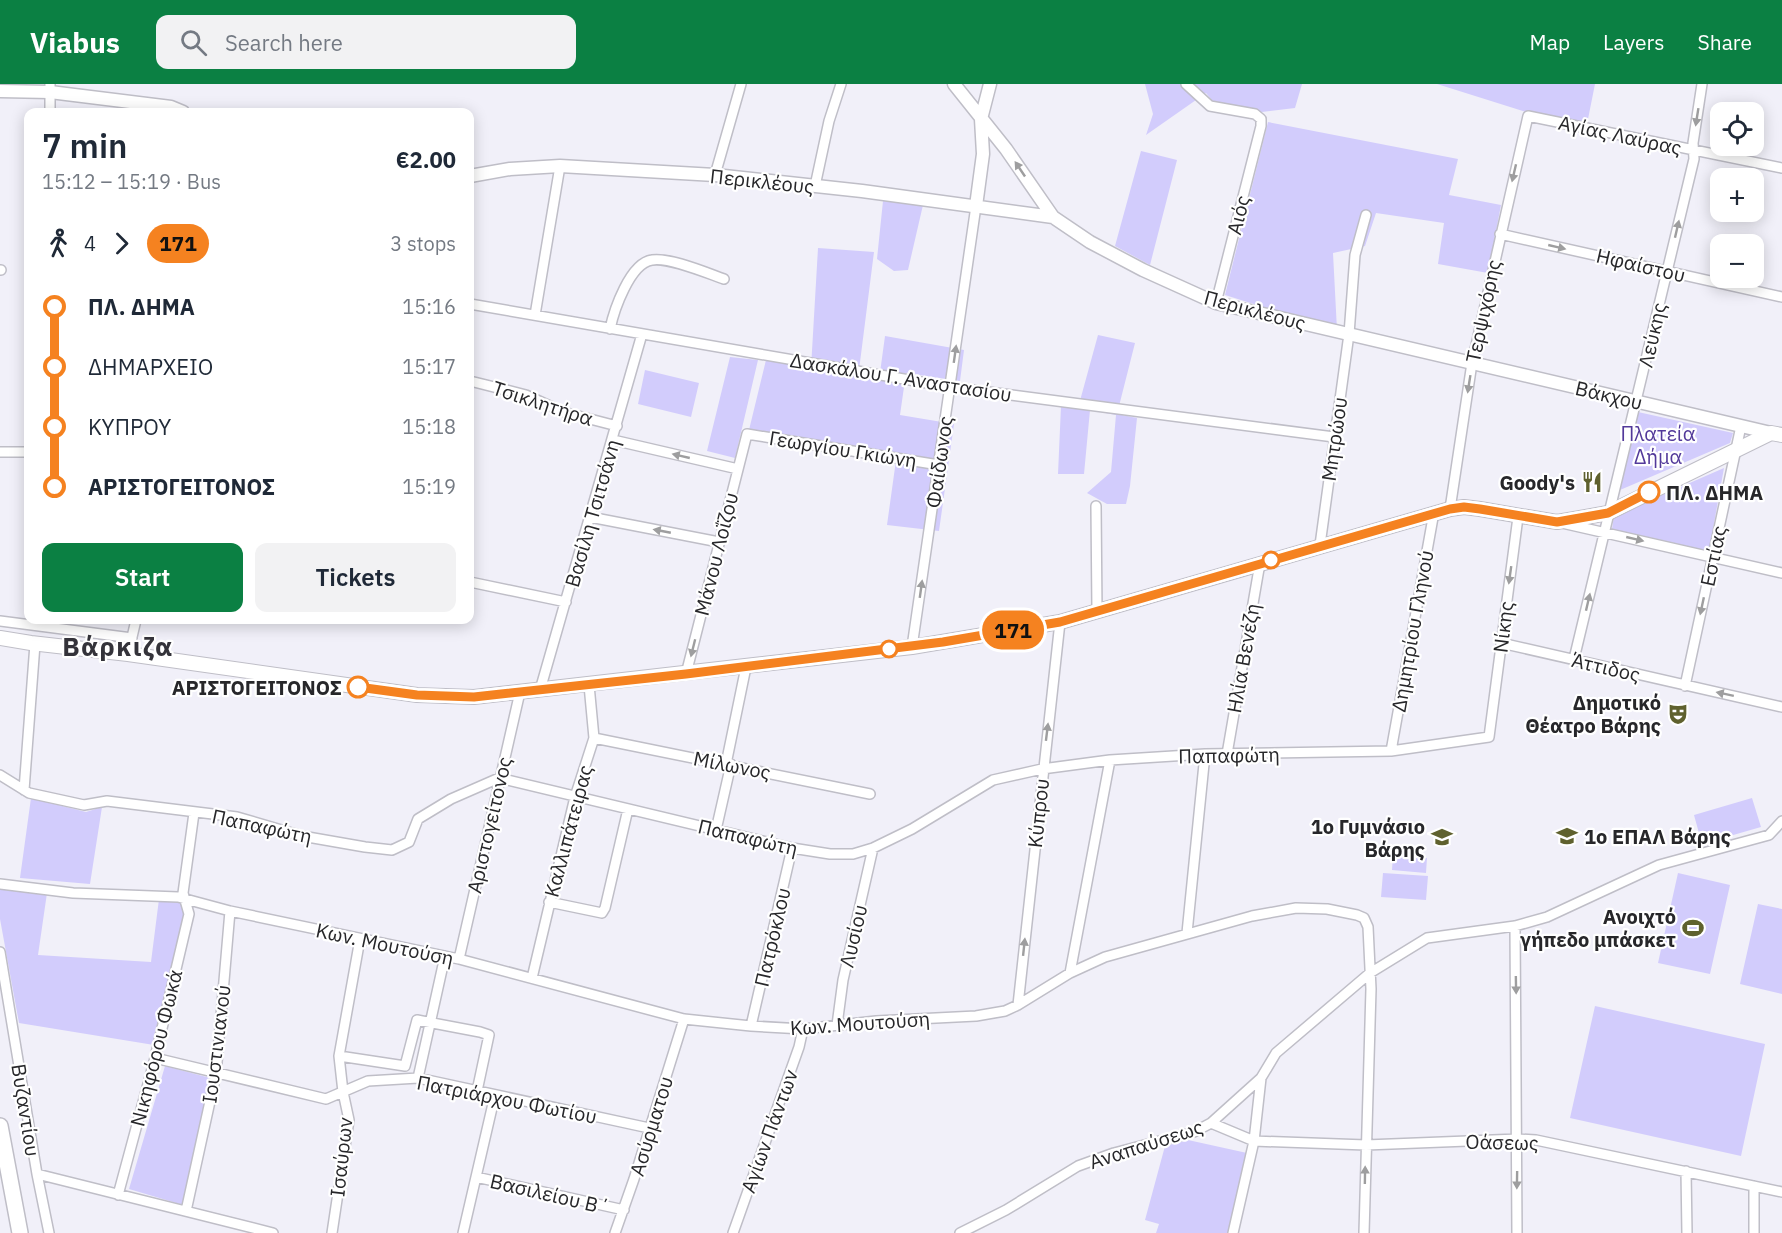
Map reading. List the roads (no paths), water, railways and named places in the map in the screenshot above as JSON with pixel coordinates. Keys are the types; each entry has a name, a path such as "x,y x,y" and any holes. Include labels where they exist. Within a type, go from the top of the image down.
{"main road":[{"path":"0,638 417,695 474,697 686,674 912,647 1060,622 1450,509 1464,507 1557,522 1608,513 1736,450 1777,434"},
{"path":"0,646 33,644"},
{"path":"0,1126 20,1233"}],"street":[{"path":"715,175 741,84"},
{"path":"814,186 829,121 841,84"},
{"name":"Περικλέους","path":"954,84 1006,149 1053,217 1090,242 1132,265 1216,303 1472,363"},
{"path":"976,206 983,154 981,119 990,84"},
{"name":"Αιός","path":"1186,84 1210,106 1255,114 1261,119 1216,303"},
{"name":"Λεύκης","path":"1574,659 1694,159 1693,143 1702,84"},
{"path":"0,92 50,88 173,108"},
{"path":"50,88 50,108"},
{"name":"Αγίας Λαύρας","path":"1528,116 1782,168"},
{"name":"Τερψιχόρης","path":"1450,509 1472,363 1528,116"},
{"path":"983,154 1006,149"},
{"path":"535,315 560,166"},
{"name":"Περικλέους","path":"474,175 510,169 560,166 715,175 1053,217"},
{"name":"Φαίδωνος","path":"912,647 976,206"},
{"name":"Μητρώου","path":"1320,545 1349,334 1355,255 1366,215"},
{"name":"Ηφαίστου","path":"1500,234 1782,297"},
{"path":"610,329 620,298 630,278 646,261 659,260 724,279"},
{"name":"Δασκάλου Γ. Αναστασίου","path":"474,305 950,387 1334,437"},
{"name":"Βασίλη Τσιτσάνη","path":"540,690 642,334"},
{"name":"Βάκχου","path":"1472,363 1777,434"},
{"name":"Τσικλητήρα","path":"474,382 526,395 563,412 617,426"},
{"name":"Εστίας","path":"1685,686 1741,426"},
{"name":"Γεωργίου Γκιώνη","path":"747,434 939,465"},
{"name":"Μάνου Λοΐζου","path":"686,674 747,434"},
{"path":"613,440 738,469"},
{"path":"0,452 24,452"},
{"path":"1096,506 1097,611"},
{"name":"Δημητρίου Γληνού","path":"1391,750 1434,513"},
{"path":"590,517 719,542"},
{"name":"Νίκης","path":"1489,737 1518,517"},
{"path":"1557,522 1782,573"},
{"name":"Ηλία Βενέζη","path":"1227,754 1260,563"},
{"path":"474,583 566,602"},
{"path":"0,621 132,638"},
{"name":"Κύπρου","path":"1018,1005 1042,769 1060,622"},
{"path":"128,654 135,624"},
{"name":"Άττιδος","path":"1501,643 1782,707"},
{"path":"24,790 33,644"},
{"path":"716,830 746,667"},
{"name":"Καλλιπάτειρας","path":"532,978 575,797 594,738 590,685"},
{"name":"Αριστογείτονος","path":"459,959 520,692"},
{"name":"Παπαφώτη","path":"0,774 29,793 84,805 107,801 237,817 302,836 392,850 409,842 418,819 451,799 499,778 792,848 830,854 853,854 873,848 912,829 993,780 1042,769 1110,760 1205,754 1391,750 1489,737"},
{"name":"Μίλωνος","path":"594,738 870,794"},
{"path":"1187,933 1205,754"},
{"path":"1070,973 1110,760"},
{"path":"549,902 602,913 606,908 628,809"},
{"name":"Νικηφόρου Φωκά","path":"118,1195 155,1058 189,914 183,893 194,813"},
{"path":"1233,1233 1254,1141 1261,1078 1276,1053 1370,973 1426,938 1515,926 1547,917 1659,865 1769,835 1782,821"},
{"name":"Πατρόκλου","path":"751,1026 792,848"},
{"name":"Λυσίου","path":"837,1025 843,980 873,848"},
{"path":"0,884 73,893 170,895 186,900"},
{"name":"Κων. Μουτούση","path":"186,900 459,959 646,1010 684,1018 803,1029 976,1016 1005,1011 1070,973 1105,957 1187,933 1252,916 1296,908 1327,909 1357,915 1364,918 1368,927 1370,973 1364,1233"},
{"name":"Ιουστινιανού","path":"186,1212 216,1074 230,911"},
{"path":"1515,926 1518,1139 1516,1233"},
{"name":"Ισαύρων","path":"332,1233 349,1120 342,1092 339,1056 360,939"},
{"name":"Βυζαντίου","path":"0,952 49,1233"},
{"path":"418,1078 445,956"},
{"name":"Ασύρματου","path":"615,1233 684,1018"},
{"path":"339,1056 405,1066 417,1020 489,1035 477,1091"},
{"name":"Αγίων Πάντων","path":"733,1233 799,1047 803,1029"},
{"name":"Πατριάρχου Φωτίου","path":"155,1058 326,1099 368,1081 418,1078 650,1128"},
{"name":"Αναπαύσεως","path":"960,1233 1006,1210 1078,1166 1114,1153 1194,1132 1211,1123 1261,1078"},
{"path":"463,1233 495,1095"},
{"path":"1211,1123 1254,1141"},
{"name":"Οάσεως","path":"1254,1141 1365,1145 1536,1140 1782,1192"},
{"path":"1686,1171 1687,1233"},
{"path":"37,1174 273,1233"},
{"name":"Βασιλείου Β΄","path":"476,1177 624,1210"},
{"path":"1754,1186 1754,1233"}],"place":[{"name":"Goody's","path":"1592,482"},
{"name":"ΠΛ. ΔΗΜΑ","path":"1649,492"},
{"name":"ΑΡΙΣΤΟΓΕΙΤΟΝΟΣ","path":"358,687"},
{"name":"Δημοτικό Θέατρο Βάρης","path":"1678,714"},
{"name":"1ο ΕΠΑΛ Βάρης","path":"1567,836"},
{"name":"1ο Γυμνάσιο Βάρης","path":"1442,837"},
{"name":"Ανοιχτό γήπεδο μπάσκετ","path":"1693,928"}],"district":[{"name":"Βάρκιζα","path":"118,646"}],"park label":[{"name":"Πλατεία Δήμα","path":"1658,444"}]}
